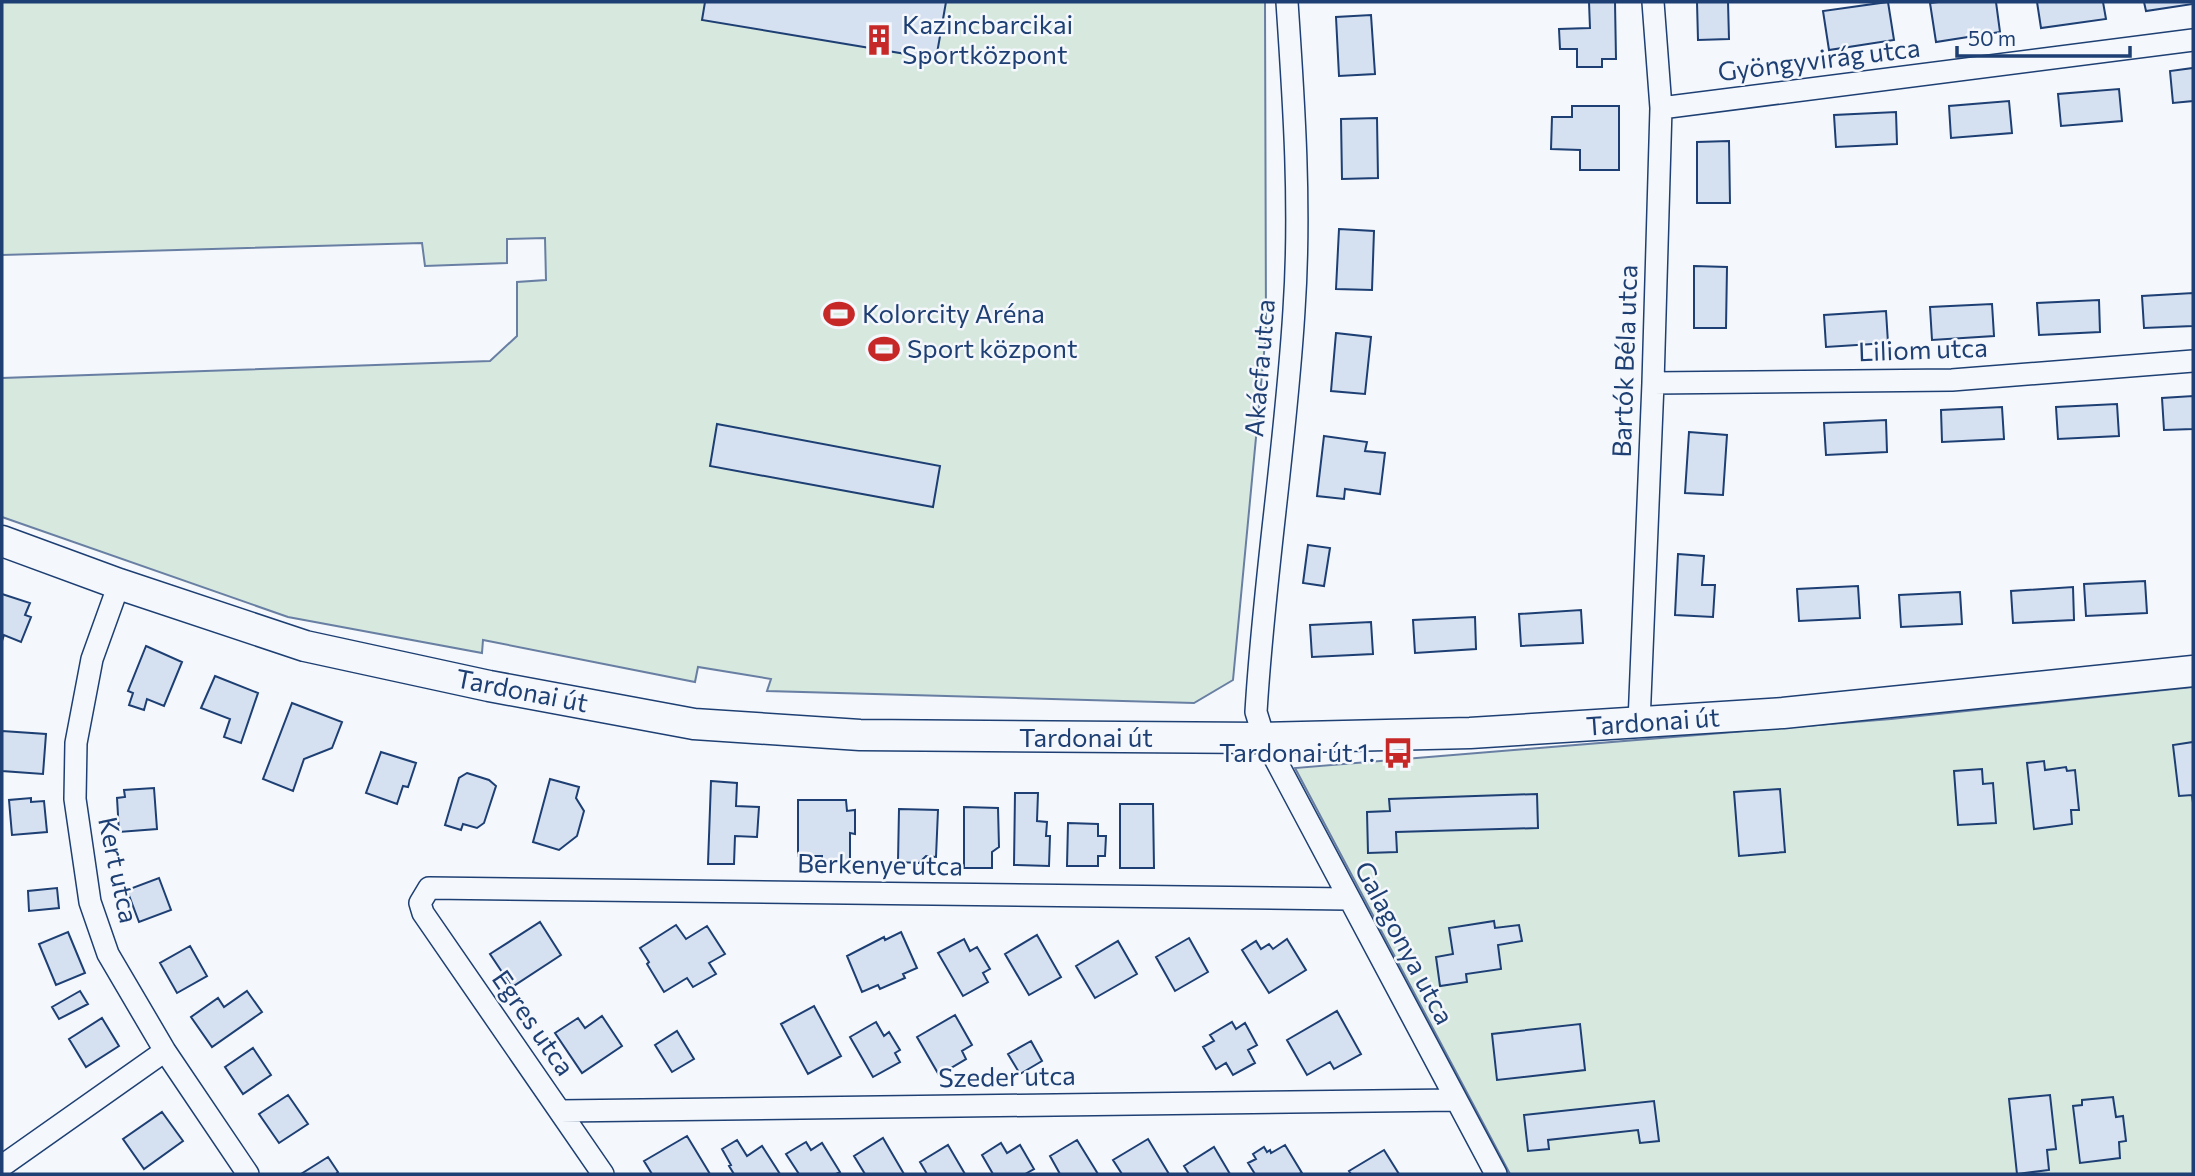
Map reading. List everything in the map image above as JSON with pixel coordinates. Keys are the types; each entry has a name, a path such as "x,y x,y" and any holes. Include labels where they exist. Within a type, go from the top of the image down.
{"street":[{"name":"Akácfa utca","path":"1264,738 1256,712 1290,359 1296,267 1295,125 1287,2"},
{"name":"Bartók Béla utca","path":"1639,723 1661,108 1653,2"},
{"name":"Gyöngyvirág utca","path":"1661,108 2193,40"},
{"name":"Liliom utca","path":"1653,383 1952,380 2193,361"},
{"name":"Tardonai út","path":"2,541 118,584 305,646 489,686 694,724 860,735 1264,738 1470,733 1783,713 2193,671"},
{"name":"Kert utca","path":"118,584 92,659 76,744 75,799 90,902 108,954 165,1051 248,1174"},
{"name":"Galagonya utca","path":"1264,738 1496,1174"},
{"name":"Berkenye utca","path":"420,903 429,888 1348,899"},
{"name":"Egres utca","path":"420,903 423,913 603,1174"},
{"path":"2,1166 165,1051"},
{"name":"Szeder utca","path":"559,1111 1455,1100"}],"shaded area":[{"name":"Sport központ","path":"2,2 1265,2 1266,332 1233,680 1194,703 767,691 771,679 698,667 695,682 483,640 482,653 288,617 2,517 2,378 490,361 517,336 517,282 546,280 545,238 507,239 507,263 425,266 422,243 2,255"},
{"path":"2193,687 2193,1174 1510,1174 1295,768 1891,719"}],"building":[{"name":"Kazincbarcikai Sportközpont","path":"705,2 946,2 936,59 702,20"},
{"path":"1589,2 1615,2 1616,59 1602,59 1602,67 1577,67 1577,49 1560,49 1559,29 1590,28"},
{"path":"1697,2 1728,2 1729,39 1698,40"},
{"path":"1888,2 1894,40 1829,50 1823,11"},
{"path":"1996,2 2000,32 1936,42 1930,3"},
{"path":"2037,2 2103,2 2106,19 2041,28"},
{"path":"2144,2 2193,2 2193,4 2146,11"},
{"path":"1371,15 1375,74 1339,76 1336,17"},
{"path":"2193,68 2193,101 2173,103 2170,71"},
{"path":"2119,89 2122,121 2061,126 2058,94"},
{"path":"2009,101 2012,133 1951,138 1949,106"},
{"path":"1572,106 1619,106 1619,170 1580,170 1580,150 1551,149 1552,117 1572,117"},
{"path":"1896,112 1897,144 1836,147 1834,115"},
{"path":"1377,118 1378,178 1342,179 1341,119"},
{"path":"1729,141 1730,203 1697,203 1697,142"},
{"path":"1339,229 1374,231 1372,290 1336,289"},
{"path":"1694,266 1727,267 1726,328 1694,328"},
{"path":"2193,293 2193,326 2144,328 2142,296"},
{"path":"2099,300 2100,332 2039,335 2037,303"},
{"path":"1992,304 1994,336 1932,340 1930,307"},
{"path":"1886,311 1888,343 1826,347 1824,315"},
{"path":"1336,333 1371,337 1365,394 1331,391"},
{"path":"2193,396 2193,429 2164,430 2162,398"},
{"path":"2117,404 2119,436 2058,439 2056,407"},
{"path":"2002,407 2004,439 1942,442 1941,410"},
{"path":"1886,420 1887,452 1826,455 1824,423"},
{"path":"717,424 940,466 933,507 710,466"},
{"path":"1689,432 1727,435 1723,495 1685,493"},
{"path":"1324,436 1367,442 1365,451 1385,453 1380,494 1345,489 1344,499 1317,496"},
{"path":"1308,545 1330,548 1324,586 1303,583"},
{"path":"1678,554 1704,556 1702,585 1715,585 1713,617 1675,615"},
{"path":"2145,581 2147,613 2086,616 2084,584"},
{"path":"1858,586 1860,618 1799,621 1797,589"},
{"path":"2073,587 2074,620 2013,623 2011,591"},
{"path":"1960,592 1962,624 1901,627 1899,595"},
{"path":"2,594 30,603 25,615 31,617 21,642 4,635 2,641"},
{"path":"1581,610 1583,643 1521,646 1519,614"},
{"path":"1475,617 1476,649 1415,653 1413,620"},
{"path":"1371,622 1373,654 1312,657 1310,625"},
{"path":"146,646 182,662 164,706 147,699 144,710 129,705 133,693 128,691"},
{"path":"215,676 258,693 241,743 224,737 230,719 201,708"},
{"path":"292,703 342,722 332,748 304,759 293,791 263,779"},
{"path":"2,731 46,734 43,774 2,771"},
{"path":"2193,742 2193,803 2192,795 2179,796 2173,745"},
{"path":"381,752 416,763 408,787 403,786 397,804 366,793"},
{"path":"2044,761 2045,770 2066,767 2067,771 2075,770 2079,810 2071,810 2072,824 2034,829 2027,763"},
{"path":"1982,769 1983,784 1993,783 1996,823 1958,825 1954,771"},
{"path":"467,773 489,780 496,786 484,823 477,828 463,824 461,830 445,825 459,778"},
{"path":"550,779 579,787 576,798 584,811 577,836 559,850 533,842"},
{"path":"711,781 737,783 736,806 759,807 757,837 735,836 734,864 708,864"},
{"path":"154,788 157,829 119,832 117,798 125,797 124,790"},
{"path":"1780,789 1785,852 1739,856 1734,792"},
{"path":"1015,793 1038,793 1037,821 1047,822 1046,836 1050,836 1049,866 1014,865"},
{"path":"1537,794 1538,828 1396,832 1397,852 1368,853 1367,812 1390,811 1389,799"},
{"path":"31,798 31,802 44,801 47,832 12,835 9,800"},
{"path":"798,800 846,800 847,811 855,810 855,834 850,833 850,863 822,862 822,856 798,856"},
{"path":"1120,804 1153,804 1154,868 1120,868"},
{"path":"964,807 998,808 999,847 992,852 992,868 964,868"},
{"path":"899,809 938,810 936,857 926,856 919,863 898,862"},
{"path":"1068,823 1098,824 1098,836 1106,836 1105,856 1098,856 1098,866 1067,866"},
{"path":"159,878 171,910 139,922 127,890"},
{"path":"57,888 59,908 29,911 28,891"},
{"path":"1494,921 1495,928 1519,925 1522,941 1498,945 1501,969 1466,974 1467,982 1440,986 1436,957 1453,954 1449,928"},
{"path":"540,922 561,955 512,987 490,954"},
{"path":"676,925 686,939 707,926 725,954 709,963 716,974 693,987 687,978 664,992 640,948"},
{"path":"68,932 85,973 56,985 39,944"},
{"path":"901,932 917,968 903,974 905,978 880,989 878,985 862,992 847,956 884,937 885,940"},
{"path":"1037,935 1061,977 1029,995 1005,954"},
{"path":"1189,938 1208,972 1175,991 1156,957"},
{"path":"964,939 970,951 977,947 990,969 983,973 988,982 963,996 938,953"},
{"path":"1287,939 1306,970 1269,993 1242,950 1256,941 1261,949 1269,944 1273,949"},
{"path":"1118,941 1137,974 1095,998 1076,966"},
{"path":"190,946 207,976 177,993 160,963"},
{"path":"80,991 88,1004 59,1019 52,1007"},
{"path":"247,991 262,1012 212,1047 191,1017 218,998 224,1007"},
{"path":"814,1006 841,1056 808,1074 781,1024"},
{"path":"1337,1011 1361,1054 1334,1069 1330,1062 1307,1075 1287,1040"},
{"path":"955,1015 972,1045 962,1051 966,1059 939,1075 917,1037"},
{"path":"602,1016 622,1046 582,1073 555,1033 578,1018 585,1028"},
{"path":"102,1018 119,1046 86,1067 69,1039"},
{"path":"876,1022 884,1036 889,1032 900,1050 895,1053 900,1062 873,1077 850,1037"},
{"path":"1232,1022 1236,1029 1245,1023 1257,1045 1248,1050 1255,1063 1233,1075 1226,1063 1216,1069 1203,1047 1214,1041 1210,1035"},
{"path":"1580,1024 1585,1070 1497,1080 1492,1034"},
{"path":"677,1031 694,1059 672,1072 655,1045"},
{"path":"1031,1041 1042,1061 1020,1074 1008,1054"},
{"path":"253,1048 271,1075 243,1094 225,1067"},
{"path":"288,1095 308,1124 279,1143 259,1114"},
{"path":"2050,1095 2056,1149 2047,1150 2049,1170 2017,1174 2009,1099"},
{"path":"2113,1097 2116,1117 2123,1116 2126,1141 2119,1142 2120,1158 2080,1163 2073,1106 2082,1105 2082,1100"},
{"path":"1654,1101 1659,1141 1640,1143 1638,1130 1548,1140 1549,1149 1528,1151 1524,1115"},
{"path":"162,1112 183,1141 144,1169 123,1139"},
{"path":"687,1136 710,1174 652,1174 644,1161"},
{"path":"883,1138 904,1174 865,1174 854,1156"},
{"path":"1148,1139 1169,1174 1122,1174 1113,1160"},
{"path":"737,1140 747,1156 762,1146 780,1174 734,1174 722,1149"},
{"path":"1077,1140 1098,1174 1060,1174 1050,1156"},
{"path":"806,1142 811,1150 822,1143 840,1172 799,1174 786,1154"},
{"path":"1001,1143 1007,1153 1020,1145 1034,1169 1025,1174 993,1174 982,1155"},
{"path":"948,1145 965,1174 927,1174 920,1162"},
{"path":"1285,1145 1302,1173 1255,1174 1248,1163 1256,1159 1253,1154 1264,1147 1271,1153"},
{"path":"1214,1147 1230,1174 1189,1174 1184,1166"},
{"path":"1384,1150 1399,1174 1351,1174 1349,1171"},
{"path":"328,1157 338,1172 336,1174 301,1174"}],"place":[{"name":"Kazincbarcikai Sportközpont","path":"879,40"},
{"name":"Kolorcity Aréna","path":"839,314"},
{"name":"Sport központ","path":"884,349"},
{"name":"Tardonai út 1.","path":"1398,753"}]}
